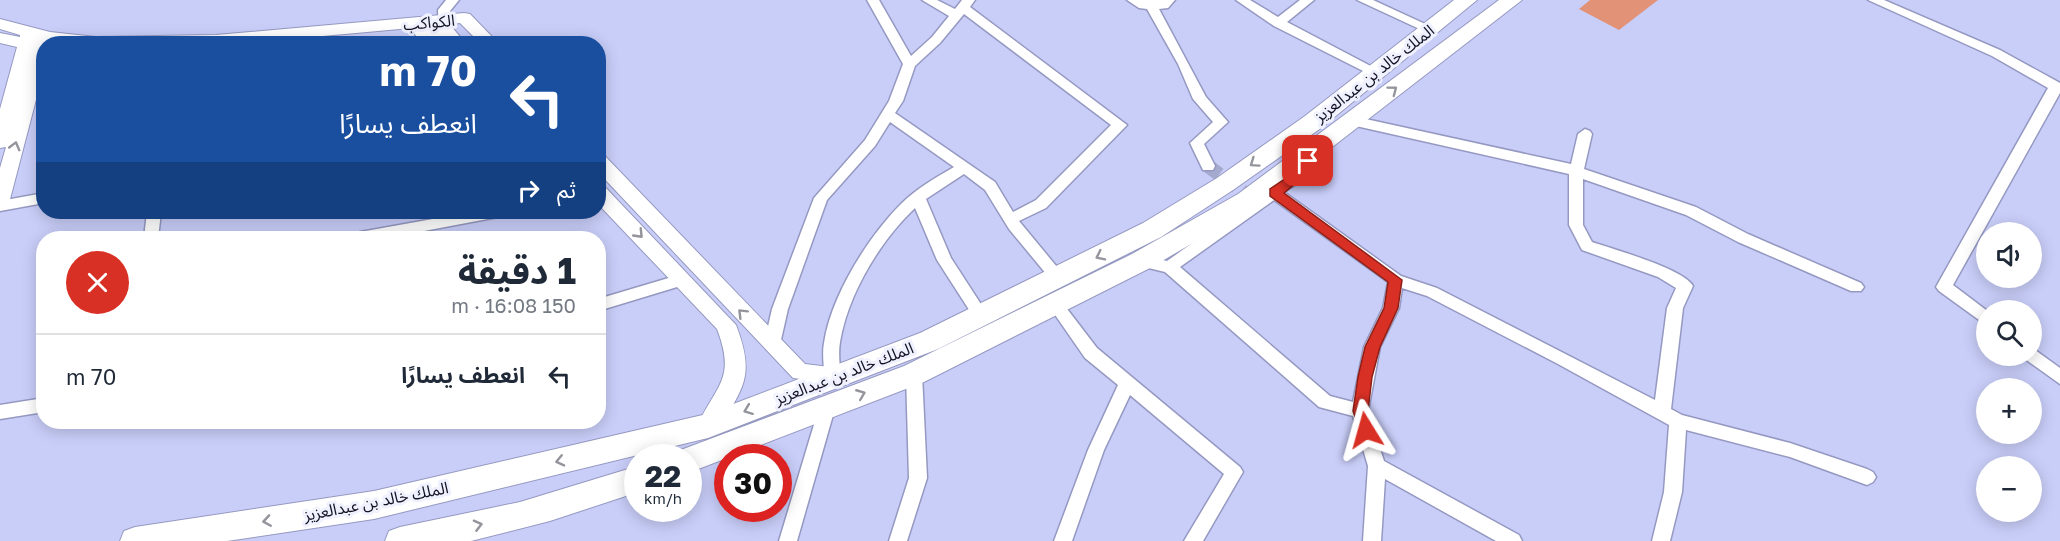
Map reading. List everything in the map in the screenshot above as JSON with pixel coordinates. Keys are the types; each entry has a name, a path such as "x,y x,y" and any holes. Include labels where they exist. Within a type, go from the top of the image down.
{"highway":[{"name":"الملك خالد بن عبدالعزيز","path":"702,455 914,374 1056,291 1225,184 1313,122 1467,0"},
{"name":"الملك خالد بن عبدالعزيز","path":"135,541 374,505 708,426 929,340 980,315 1141,261 1247,200 1512,0"},
{"path":"400,541 443,537 589,498 624,484"}],"street":[{"path":"445,24 444,10 453,0"},
{"path":"873,0 909,64"},
{"path":"928,0 963,8 1120,125 1041,204 1011,219"},
{"path":"1133,0 1151,5 1164,5 1169,0"},
{"path":"1242,0 1278,23 1376,72"},
{"path":"1278,23 1308,0"},
{"path":"1363,0 1430,29"},
{"path":"1874,0 1996,53 2058,88 1944,287 1976,312"},
{"path":"1151,5 1185,64 1200,99 1221,122 1197,142 1208,166"},
{"path":"772,344 780,309 821,198 870,143 888,114 909,64 963,8"},
{"name":"الكواكب","path":"354,36 445,24 464,18 483,36"},
{"name":"الكواكب","path":"0,24 36,41"},
{"name":"الكواكب","path":"273,36 445,24"},
{"name":"الكواكب","path":"445,24 453,36"},
{"name":"الكواكب","path":"0,38 36,41"},
{"path":"0,141 4,109 36,41"},
{"path":"36,41 0,205 36,199"},
{"path":"888,114 990,186 1056,291 1091,353 1234,472 1193,541"},
{"path":"1352,121 1515,155 1576,171 1690,211 1743,238 1856,287"},
{"path":"1585,134 1576,171 1576,225 1587,246 1663,273 1686,286 1675,308 1662,412"},
{"path":"1169,267 1296,177 1319,146"},
{"path":"606,168 800,372 835,375 832,339 849,293 906,207 964,168"},
{"path":"1275,193 1396,280 1432,292 1678,421 1790,450 1867,477"},
{"path":"918,198 944,260 980,315"},
{"path":"606,199 726,325 737,354 733,386 708,426"},
{"path":"397,231 461,219"},
{"path":"1141,261 1169,267 1325,402 1360,411"},
{"path":"606,303 682,280"},
{"path":"1372,541 1377,466 1360,411 1372,347 1391,308 1396,280"},
{"path":"2042,363 2060,377"},
{"path":"898,541 918,478 914,374"},
{"path":"1062,541 1096,450 1128,383"},
{"path":"0,412 36,406"},
{"path":"788,541 828,408"},
{"path":"1660,541 1673,492 1678,421"},
{"path":"1377,466 1513,541"}],"shaded area":[{"path":"1590,0 1658,0 1619,30 1579,9"}],"tunnel":[{"path":"1208,166 1258,203"}],"route":[{"path":"1308,161 1296,177 1275,193 1396,280 1391,308 1372,347 1365,377 1360,411 1366,430"}]}
